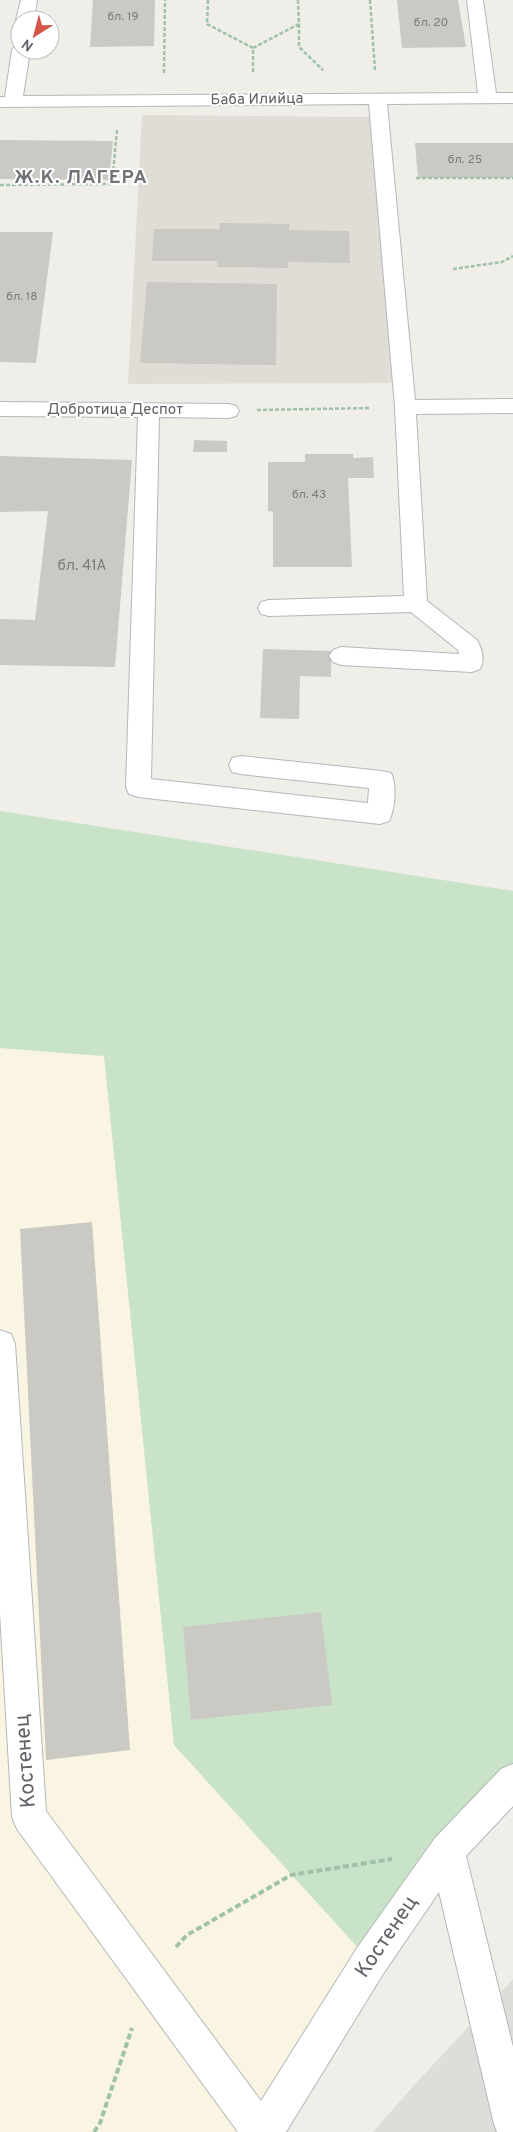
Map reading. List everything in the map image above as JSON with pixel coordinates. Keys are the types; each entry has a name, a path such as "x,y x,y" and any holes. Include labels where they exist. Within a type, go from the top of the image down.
{"street":[{"path":"475,0 488,98"},
{"path":"6,102 18,60"},
{"path":"377,98 404,408 416,604"},
{"name":"Баба Илийца","path":"6,102 513,98"},
{"path":"404,408 513,406"},
{"name":"Добротица Деспот","path":"0,409 229,411"},
{"path":"149,410 138,788 380,814 382,780 241,765"},
{"path":"269,608 416,604 469,646 472,663 341,656"},
{"name":"Костенец","path":"0,1344 29,1817 262,2132 370,1961 447,1850 513,1781"},
{"path":"447,1850 513,2124"}],"path":[{"path":"164,101 165,0"},
{"path":"208,0 207,24 253,48"},
{"path":"298,0 299,47 352,98"},
{"path":"370,0 377,98"},
{"path":"253,48 299,24"},
{"path":"253,48 253,100"},
{"path":"0,185 112,184 120,102"},
{"path":"384,178 513,178"},
{"path":"453,269 502,262 513,256"},
{"path":"229,411 404,408"},
{"path":"94,2132 100,2123 148,1980 187,1935 291,1874 447,1850"}],"shaded area":[{"path":"142,115 372,117 395,383 128,384"},
{"path":"0,1048 104,1056 174,1745 370,1961 264,2132 0,2132"},
{"path":"513,1979 513,2132 373,2132 417,2082"}],"green space":[{"path":"0,811 513,891 513,1781 370,1961 174,1745 104,1056 0,1048"}],"building":[{"path":"93,0 155,0 154,46 90,47"},
{"path":"397,0 458,0 466,47 402,48"},
{"path":"0,140 113,141 109,180 0,179"},
{"path":"415,143 513,143 513,178 418,178"},
{"path":"220,223 289,224 289,230 349,231 350,263 288,262 288,268 217,267 218,261 152,261 154,229 219,229"},
{"path":"0,232 53,232 36,363 0,362"},
{"path":"147,282 277,284 276,365 140,363"},
{"path":"194,440 227,441 227,452 193,452"},
{"path":"305,454 353,454 353,458 373,457 374,478 348,478 352,567 273,567 273,512 268,511 268,462 305,462"},
{"path":"0,456 132,460 115,667 0,665 0,619 35,620 48,511 0,512"},
{"path":"263,649 331,651 331,677 300,676 299,719 260,718"},
{"path":"92,1222 130,1750 46,1760 20,1229"},
{"path":"321,1612 332,1705 191,1720 183,1627"}],"district":[{"name":"Ж.К. ЛАГЕРА","path":"81,178"}]}
